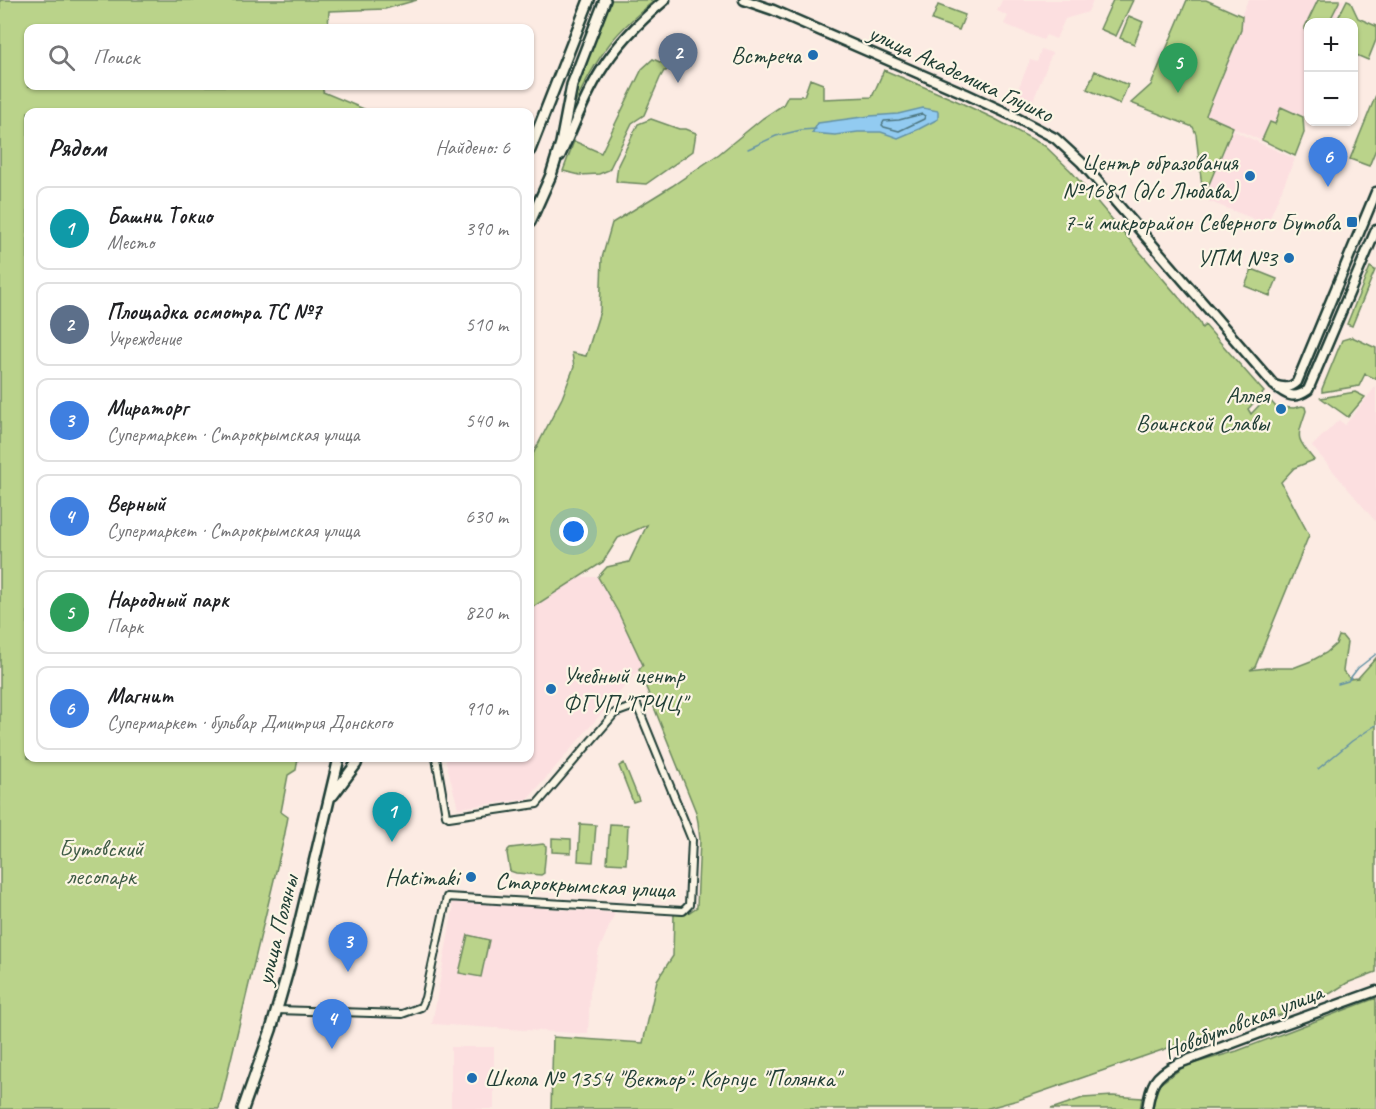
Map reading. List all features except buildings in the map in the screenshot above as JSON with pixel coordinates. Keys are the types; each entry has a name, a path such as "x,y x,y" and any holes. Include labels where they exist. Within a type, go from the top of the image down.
{"main road":[{"path":"534,140 589,0"},
{"path":"534,213 551,175 561,143 572,85 605,0"},
{"name":"улица Поляны","path":"243,1109 271,1030 289,967 338,762"},
{"path":"330,799 356,762"}],"street":[{"path":"551,175 598,74 621,42 664,0"},
{"name":"улица Академика Глушко","path":"744,0 755,2 966,94 1055,138 1081,162 1274,385"},
{"path":"1274,385 1282,388 1293,386 1297,382 1376,192"},
{"path":"1274,385 1288,395 1304,393 1308,390 1376,230"},
{"path":"1302,370 1304,393"},
{"name":"Старокрымская улица","path":"277,1010 402,1014 421,1007 425,998 447,897 683,910 689,905 692,840 637,705 615,713 537,804 448,817 437,762"},
{"name":"Новобутовская улица","path":"1148,1109 1153,1084 1164,1071 1177,1064 1376,991"}],"shaded area":[{"path":"1002,0 1093,0 1088,12 1065,19 1056,39 1046,35 1043,40 1004,24 1008,16 997,11"},
{"path":"1248,0 1344,0 1335,18 1304,18 1304,133 1295,156 1205,115 1241,30 1242,14"},
{"path":"1041,49 1052,53 1033,101 1016,94 1030,60 1037,62"},
{"name":"Центр образования №1681 (д/с Любава)","path":"1232,130 1295,159 1267,224 1203,199"},
{"path":"1376,386 1376,522 1312,446 1339,420 1345,425"},
{"path":"579,577 598,577 618,612 643,665 528,799 458,808 446,762 534,762 534,606"},
{"path":"454,902 615,913 599,950 590,993 588,1034 432,1024 453,909 451,905"},
{"name":"Школа № 1354 \"Вектор\". Корпус \"Полянка\"","path":"451,1047 494,1047 494,1109 451,1109"}],"green space":[{"name":"Бутовский лесопарк","path":"0,0 417,0 385,9 329,11 328,24 24,24 24,90 323,90 323,92 361,108 24,108 24,762 297,762 296,770 288,775 281,812 288,817 284,838 219,1109 0,1109"},
{"path":"608,0 655,0 611,42 588,77 570,115 573,91"},
{"path":"1113,0 1133,0 1116,36 1100,29"},
{"path":"1187,0 1206,0 1242,16 1241,30 1206,115 1233,127 1207,189 1202,187 1196,134 1193,127 1131,103 1151,85"},
{"path":"1318,0 1339,0 1331,18 1309,18"},
{"path":"1347,0 1350,1 1358,18 1338,18"},
{"path":"938,5 965,15 959,30 932,20"},
{"path":"1129,16 1143,22 1134,44 1120,38"},
{"path":"1358,18 1376,26 1376,40 1368,60 1358,56"},
{"path":"653,59 669,66 660,78 644,115 632,123 609,170 599,174 580,175 563,171 574,141 601,153 642,69"},
{"path":"884,70 957,101 1045,146 1071,171 1199,321 1202,328 1205,325 1264,392 1248,409 1251,414 1267,397 1276,407 1305,407 1300,437 1303,446 1314,460 1294,468 1281,482 1309,535 1255,667 1250,670 1293,668 1326,653 1336,644 1339,636 1347,642 1343,671 1350,679 1358,678 1376,658 1376,972 1347,983 1287,1013 1194,1039 1018,1100 985,1109 551,1109 553,1037 643,1043 657,980 673,956 674,914 685,915 697,907 700,840 696,812 639,670 643,665 618,612 598,577 607,567 629,562 647,525 618,538 603,562 534,606 534,452 562,398 574,367 572,353 586,356 600,311 602,258 612,223 719,154 763,118 783,105 788,96 804,96 810,79 823,84 823,99 872,97"},
{"path":"1095,71 1128,85 1120,104 1087,89"},
{"path":"1376,95 1376,149 1369,166 1350,159"},
{"path":"1281,107 1303,117 1304,133 1295,156 1262,140 1270,122 1275,124"},
{"path":"651,119 696,133 693,151 646,184 616,181 618,165 638,124"},
{"path":"1370,267 1375,270 1352,326 1347,324"},
{"path":"1252,269 1277,279 1270,296 1245,286"},
{"path":"1352,337 1376,348 1376,379 1365,374 1359,386 1322,392 1342,340"},
{"path":"1355,392 1365,397 1348,417 1321,398"},
{"path":"624,763 639,800 633,802 619,766"},
{"path":"580,824 596,825 593,862 578,861"},
{"path":"610,824 628,825 626,864 607,863"},
{"path":"552,838 571,839 571,853 552,852"},
{"path":"543,844 546,846 544,873 541,875 510,871 507,853 510,848"},
{"path":"468,935 489,940 481,977 459,973"},
{"path":"1376,998 1376,1109 1152,1109 1157,1086 1185,1066 1237,1051"},
{"path":"1113,1096 1142,1098 1140,1109 1051,1109 1083,1098"}],"water":[{"path":"923,108 938,111 938,119 898,138 881,132 835,135 812,133 818,123 898,114"}],"waterway":[{"path":"748,149 776,136 816,129"},
{"path":"1338,684 1348,681 1358,668 1376,654"},
{"path":"1318,769 1376,725"}],"place":[{"name":"Встреча","path":"813,55"},
{"name":"Площадка осмотра ТС №7","path":"678,83"},
{"name":"Народный парк","path":"1178,93"},
{"name":"Центр образования №1681 (д/с Любава)","path":"1250,176"},
{"name":"Магнит","path":"1328,187"},
{"name":"7-й микрорайон Северного Бутова","path":"1352,222"},
{"name":"УПМ №3","path":"1289,258"},
{"name":"Аллея Воинской Славы","path":"1281,409"},
{"name":"Учебный центр ФГУП \"ГРЧЦ\"","path":"551,689"},
{"name":"Башни Токио","path":"392,842"},
{"name":"Hatimaki","path":"471,877"},
{"name":"Мираторг","path":"348,972"},
{"name":"Верный","path":"332,1049"},
{"name":"Школа № 1354 \"Вектор\". Корпус \"Полянка\"","path":"472,1078"}]}
